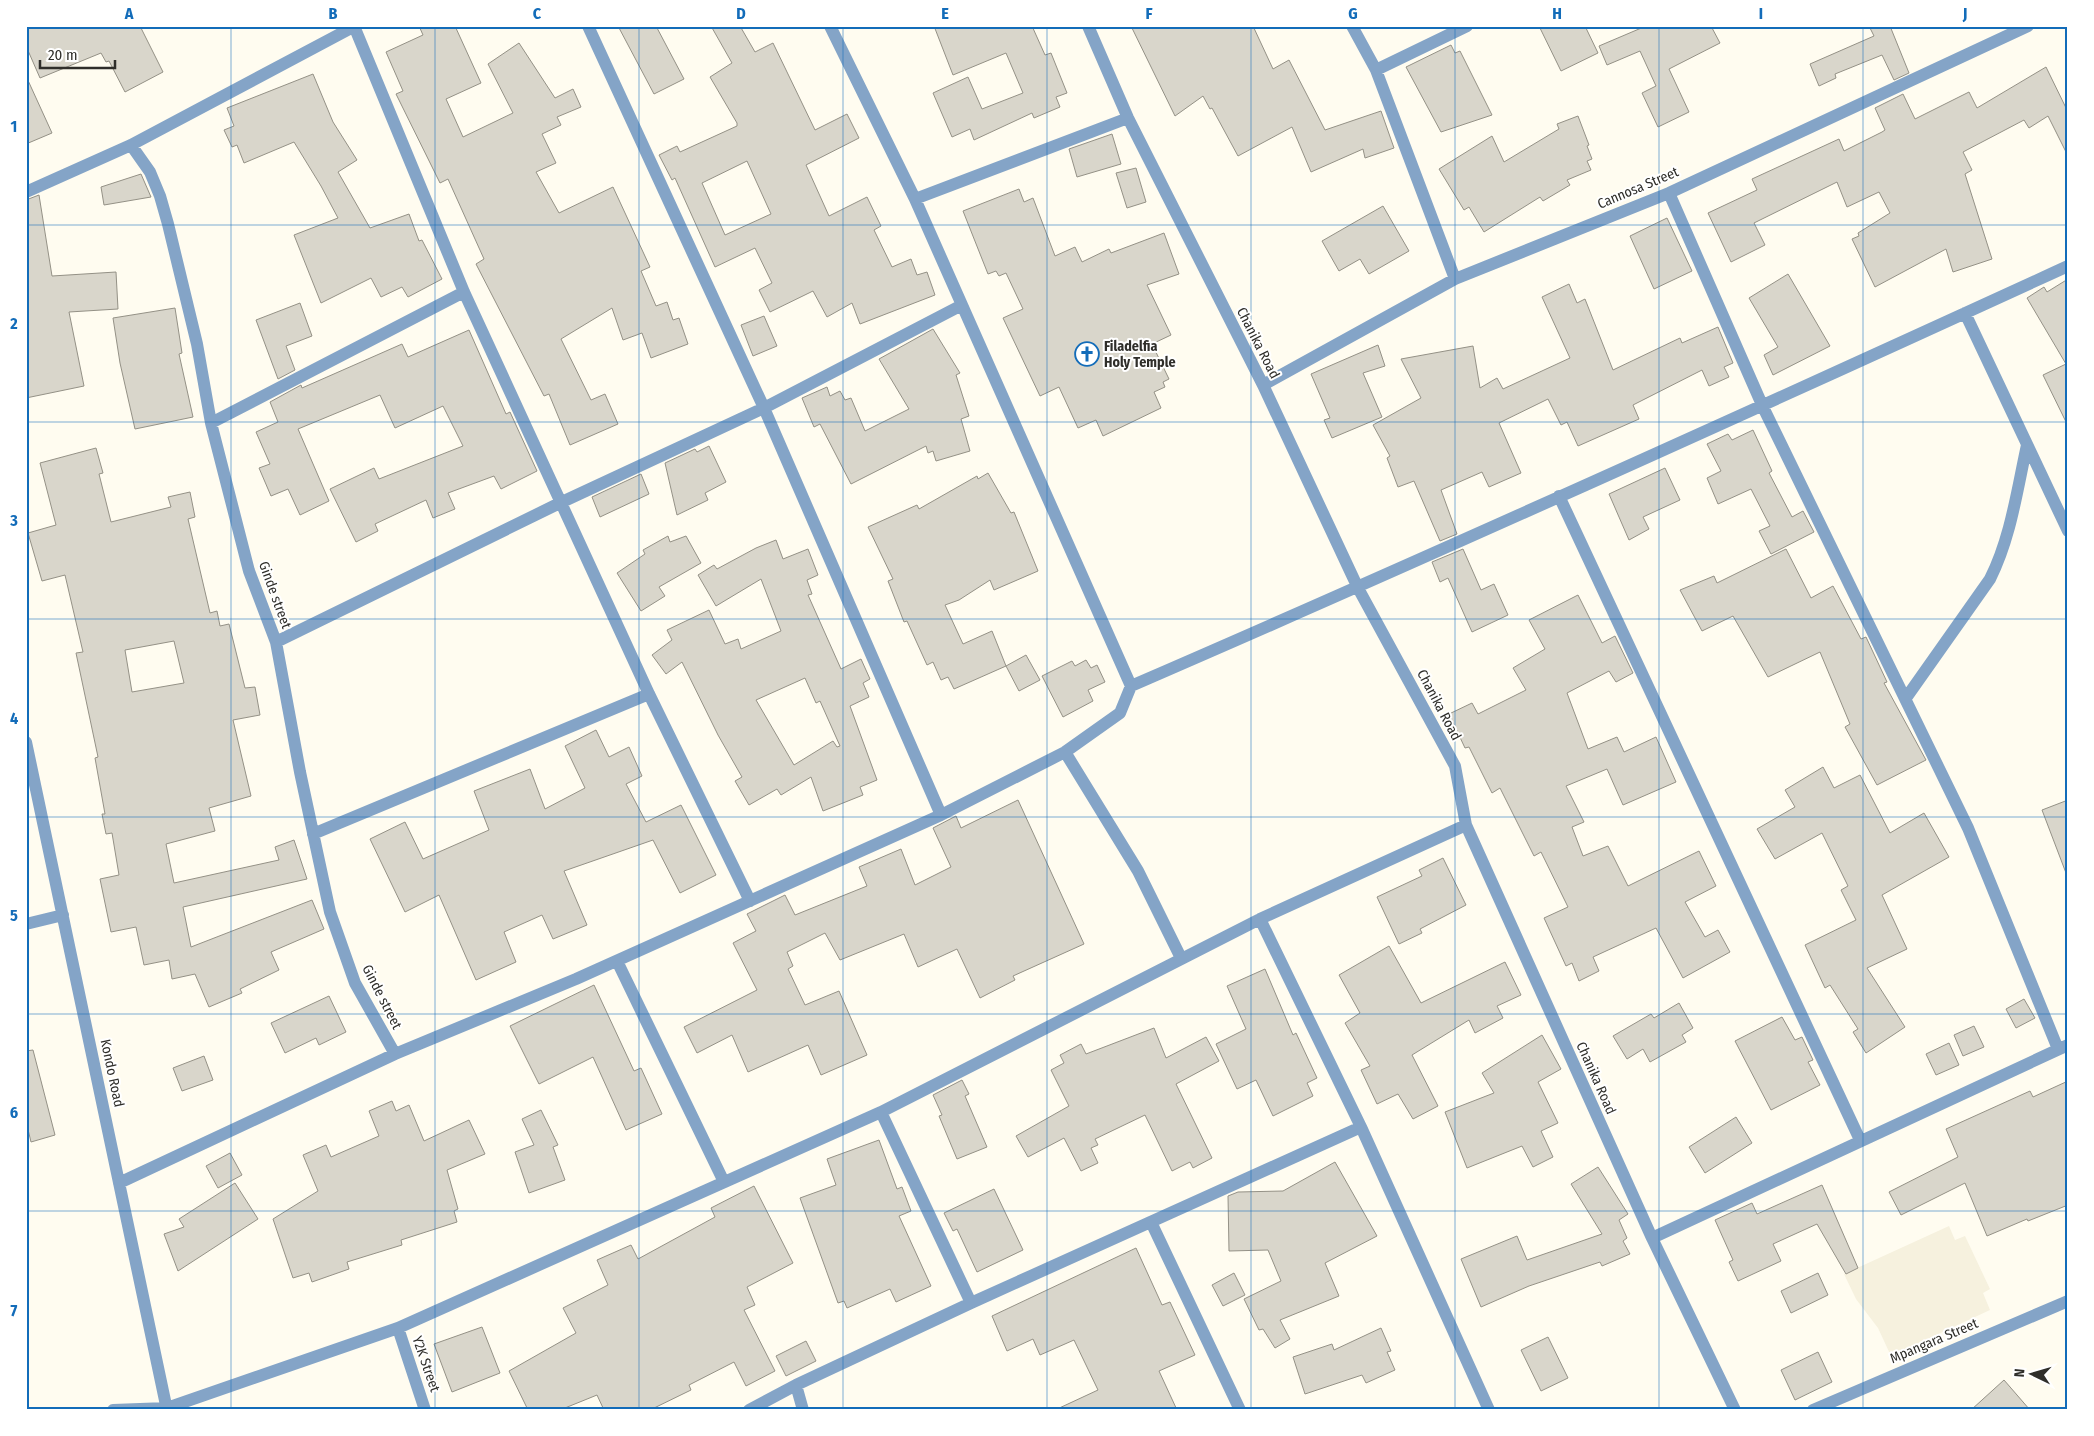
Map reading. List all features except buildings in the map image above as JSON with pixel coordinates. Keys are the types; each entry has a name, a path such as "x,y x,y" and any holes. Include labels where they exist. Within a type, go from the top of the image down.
{"street":[{"path":"26,192 131,145 355,26 464,292 649,694 750,901"},
{"path":"588,26 764,408 941,816"},
{"path":"119,1183 395,1054 617,961 941,816 1065,752 1120,713 1127,700 1130,686 915,199 830,26"},
{"name":"Chanika Road","path":"1088,26 1128,118 1263,385 1358,588 1455,766 1466,825 1652,1238 1735,1410"},
{"path":"1352,26 1376,70 1455,279"},
{"path":"1376,70 1467,26"},
{"name":"Cannosa Street","path":"1263,385 1455,279 1669,192 2028,26"},
{"path":"915,199 1128,118"},
{"name":"Ginde street","path":"131,145 150,172 160,196 197,344 211,423 249,571 276,642 330,912 355,983 395,1054"},
{"path":"1652,1238 2063,1047 1968,828 1763,406 1669,192"},
{"path":"1130,686 1358,588 1559,496 1763,406 2068,266"},
{"path":"211,423 464,292"},
{"path":"276,642 562,502 764,408 962,305"},
{"path":"1965,313 2068,532"},
{"path":"1906,698 1990,578 1998,562 2006,539 2028,446"},
{"path":"1559,496 1860,1140"},
{"path":"313,834 649,694"},
{"name":"Kondo Road","path":"26,742 167,1409"},
{"path":"1065,752 1138,870 1181,958"},
{"path":"113,1410 167,1409 398,1328 881,1112 1260,919 1466,825"},
{"path":"26,924 63,914"},
{"path":"1260,919 1361,1128 1489,1410"},
{"path":"617,961 724,1182"},
{"path":"881,1112 971,1303"},
{"path":"749,1410 796,1385 971,1303 1361,1128"},
{"path":"1151,1222 1240,1410"},
{"name":"Mpangara Street","path":"1813,1410 2068,1301"},
{"name":"Y2K Street","path":"398,1328 425,1410"},
{"path":"796,1385 802,1410"}],"shaded area":[{"path":"1949,1226 1955,1240 1965,1236 1990,1289 1983,1293 1990,1310 1891,1356 1878,1328 1856,1299 1844,1274"}],"place":[{"name":"Filadelfia Holy Temple","path":"1087,354"}]}
